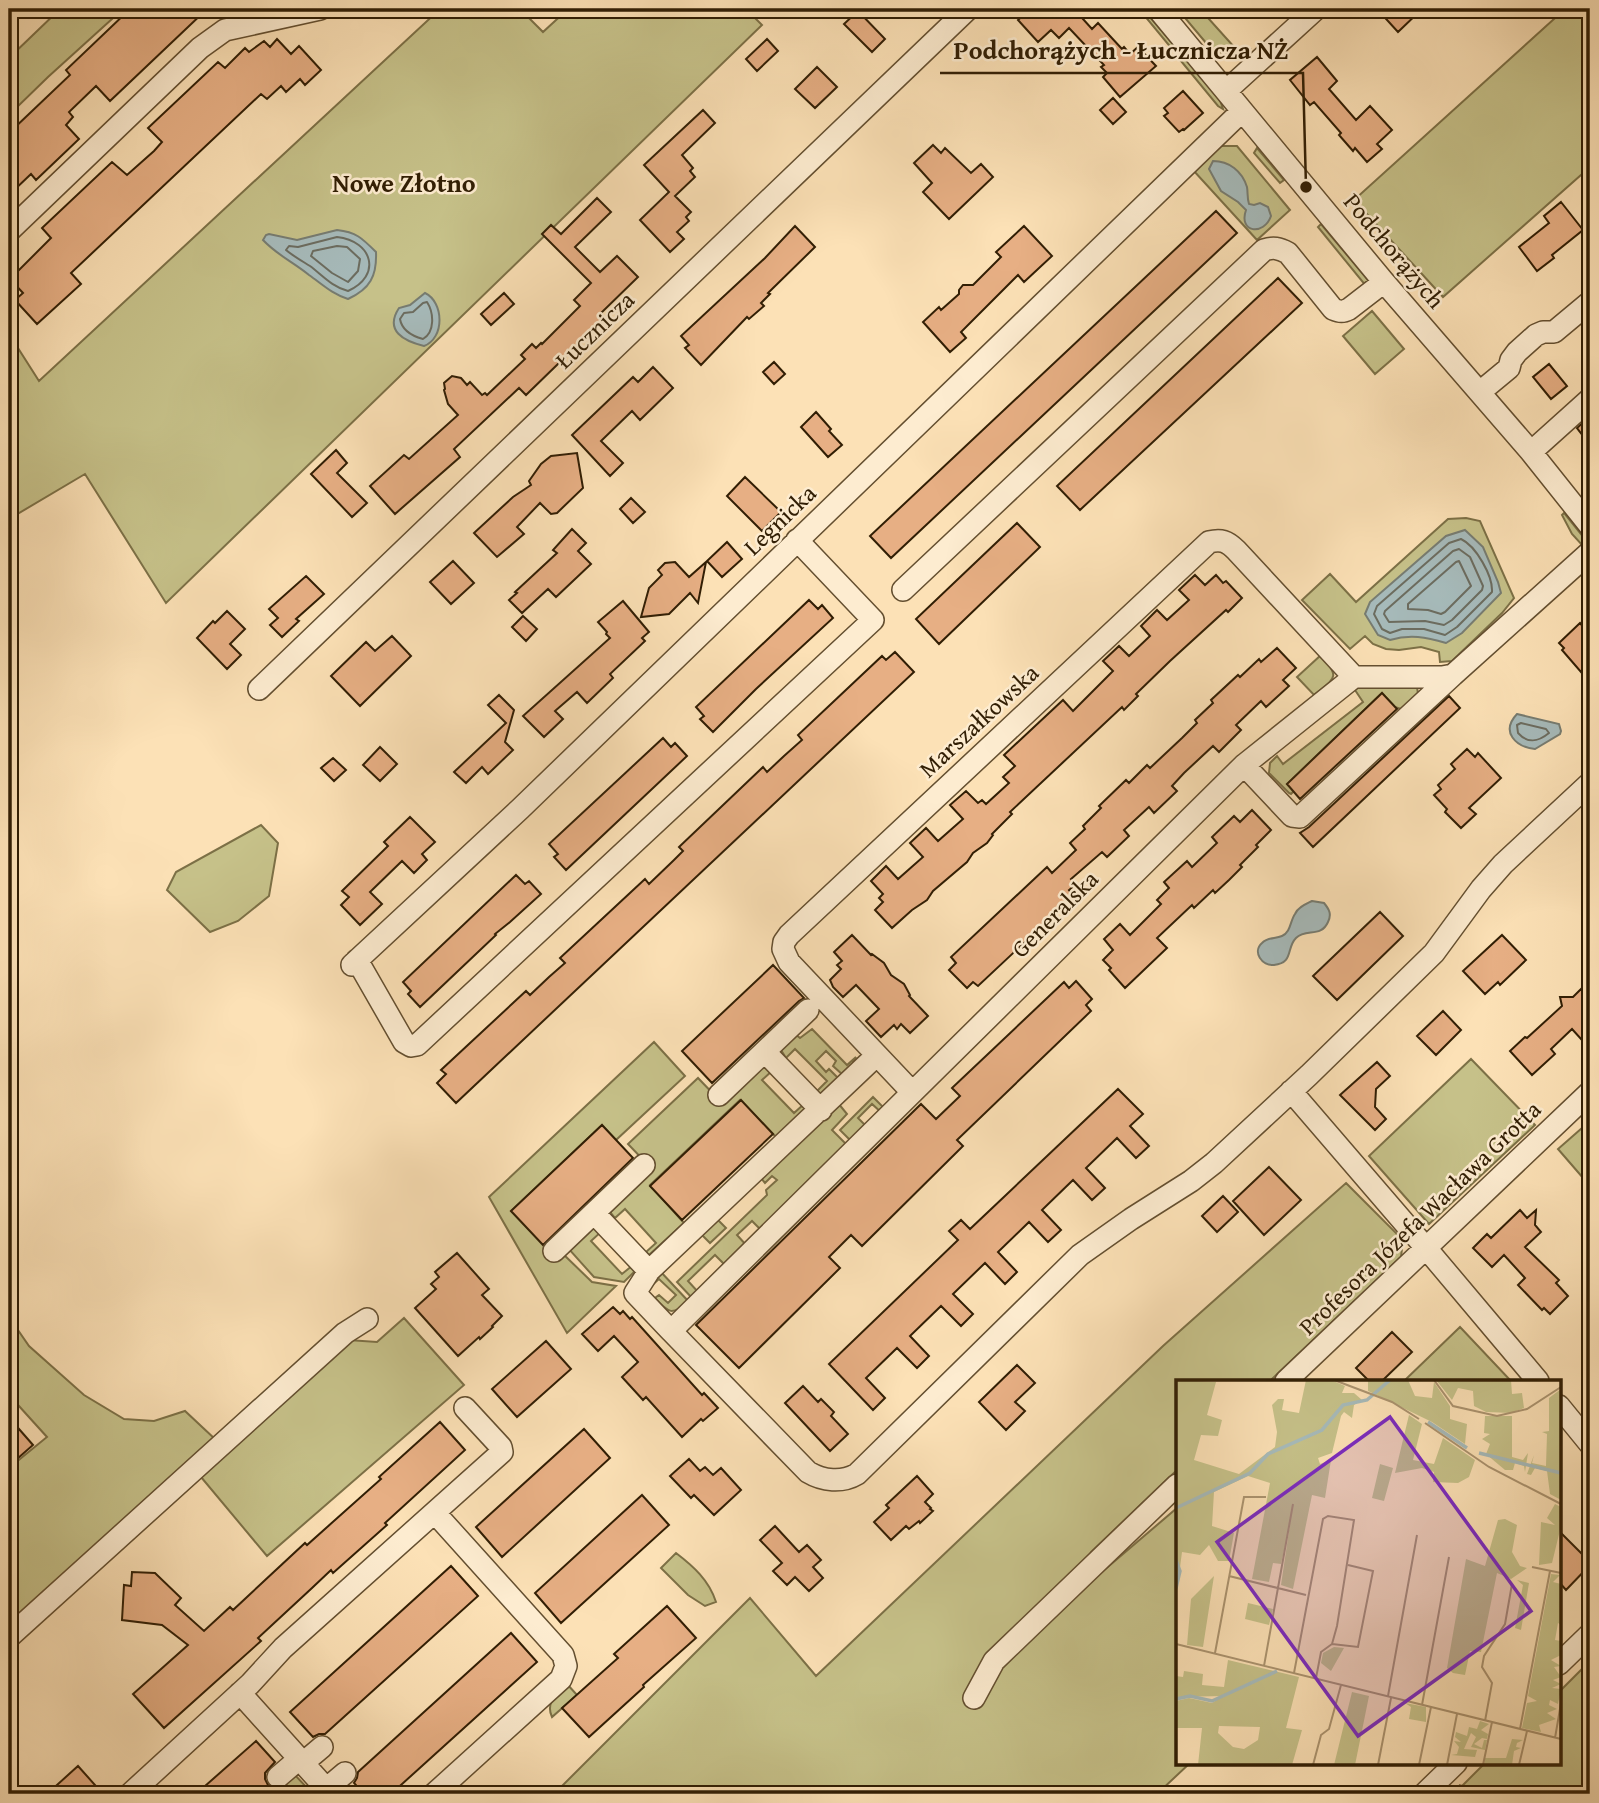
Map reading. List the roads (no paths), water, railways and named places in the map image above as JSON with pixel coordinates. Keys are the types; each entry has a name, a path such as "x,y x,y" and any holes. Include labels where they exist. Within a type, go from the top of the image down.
{"street":[{"path":"9,231 200,48 225,30 250,16 320,9"},
{"name":"Łucznicza","path":"259,689 968,9"},
{"name":"Podchorążych","path":"1158,9 1384,282 1531,452 1590,526"},
{"path":"1226,91 1316,9"},
{"name":"Legnicka","path":"797,540 873,620 418,1045 411,1046 404,1042 355,962 520,809 797,540 1242,111"},
{"path":"903,590 1264,250 1272,247 1287,253 1333,309 1338,311 1349,309 1384,282"},
{"path":"1480,391 1509,368 1517,352 1536,335 1555,332 1590,302"},
{"path":"1531,452 1590,399"},
{"name":"Marszałkowska","path":"912,1092 789,962 783,949 786,938 1209,542 1227,542 1354,677"},
{"path":"1244,765 1292,816 1300,817 1590,552"},
{"path":"1354,677 1453,675"},
{"name":"Generalska","path":"671,1331 1244,765 1354,677"},
{"path":"877,1055 649,1271 635,1293 808,1472 827,1479 844,1479 861,1470 1080,1255 1214,1163 1429,959 1493,874 1590,783"},
{"path":"719,1095 808,1010"},
{"path":"765,1052 821,1110"},
{"path":"1291,1091 1537,1380"},
{"name":"Profesora Józefa Wacława Grotta","path":"1287,1380 1590,1092"},
{"path":"554,1251 644,1165"},
{"path":"594,1213 649,1271"},
{"path":"9,1637 345,1333 367,1319"},
{"path":"1560,1407 1590,1444"},
{"path":"130,1794 240,1693 284,1648 502,1452 501,1447 465,1408"},
{"path":"974,1698 994,1661 1176,1486"},
{"path":"434,1794 561,1679 566,1666 563,1655 521,1593 500,1569 435,1513"},
{"path":"1560,1663 1590,1634"},
{"path":"240,1693 327,1792 345,1773"},
{"path":"278,1777 322,1747"},
{"path":"1424,1794 1455,1764"}],"water":[{"path":"1213,161 1229,165 1238,172 1245,181 1249,204 1260,203 1268,207 1271,216 1263,227 1249,227 1244,218 1246,210 1221,191 1209,169"},
{"path":"337,230 358,237 376,252 371,281 362,291 348,299 327,288 263,240 269,234 297,240"},
{"path":"425,293 436,304 440,320 436,336 424,346 403,338 395,329 394,323 399,308 410,305"},
{"path":"1465,530 1483,547 1501,593 1462,633 1446,643 1418,637 1390,640 1378,635 1365,614 1370,602 1446,536"},
{"path":"1517,714 1559,724 1560,734 1535,749 1528,748 1516,742 1510,732 1512,721"},
{"path":"1312,901 1324,903 1329,910 1330,917 1325,927 1296,938 1287,958 1280,964 1270,965 1262,961 1258,950 1262,943 1285,934 1296,912"}],"place":[{"name":"Podchorążych - Łucznicza NŻ","path":"1306,187"}],"district":[{"name":"Nowe Złotno","path":"404,183"}]}
